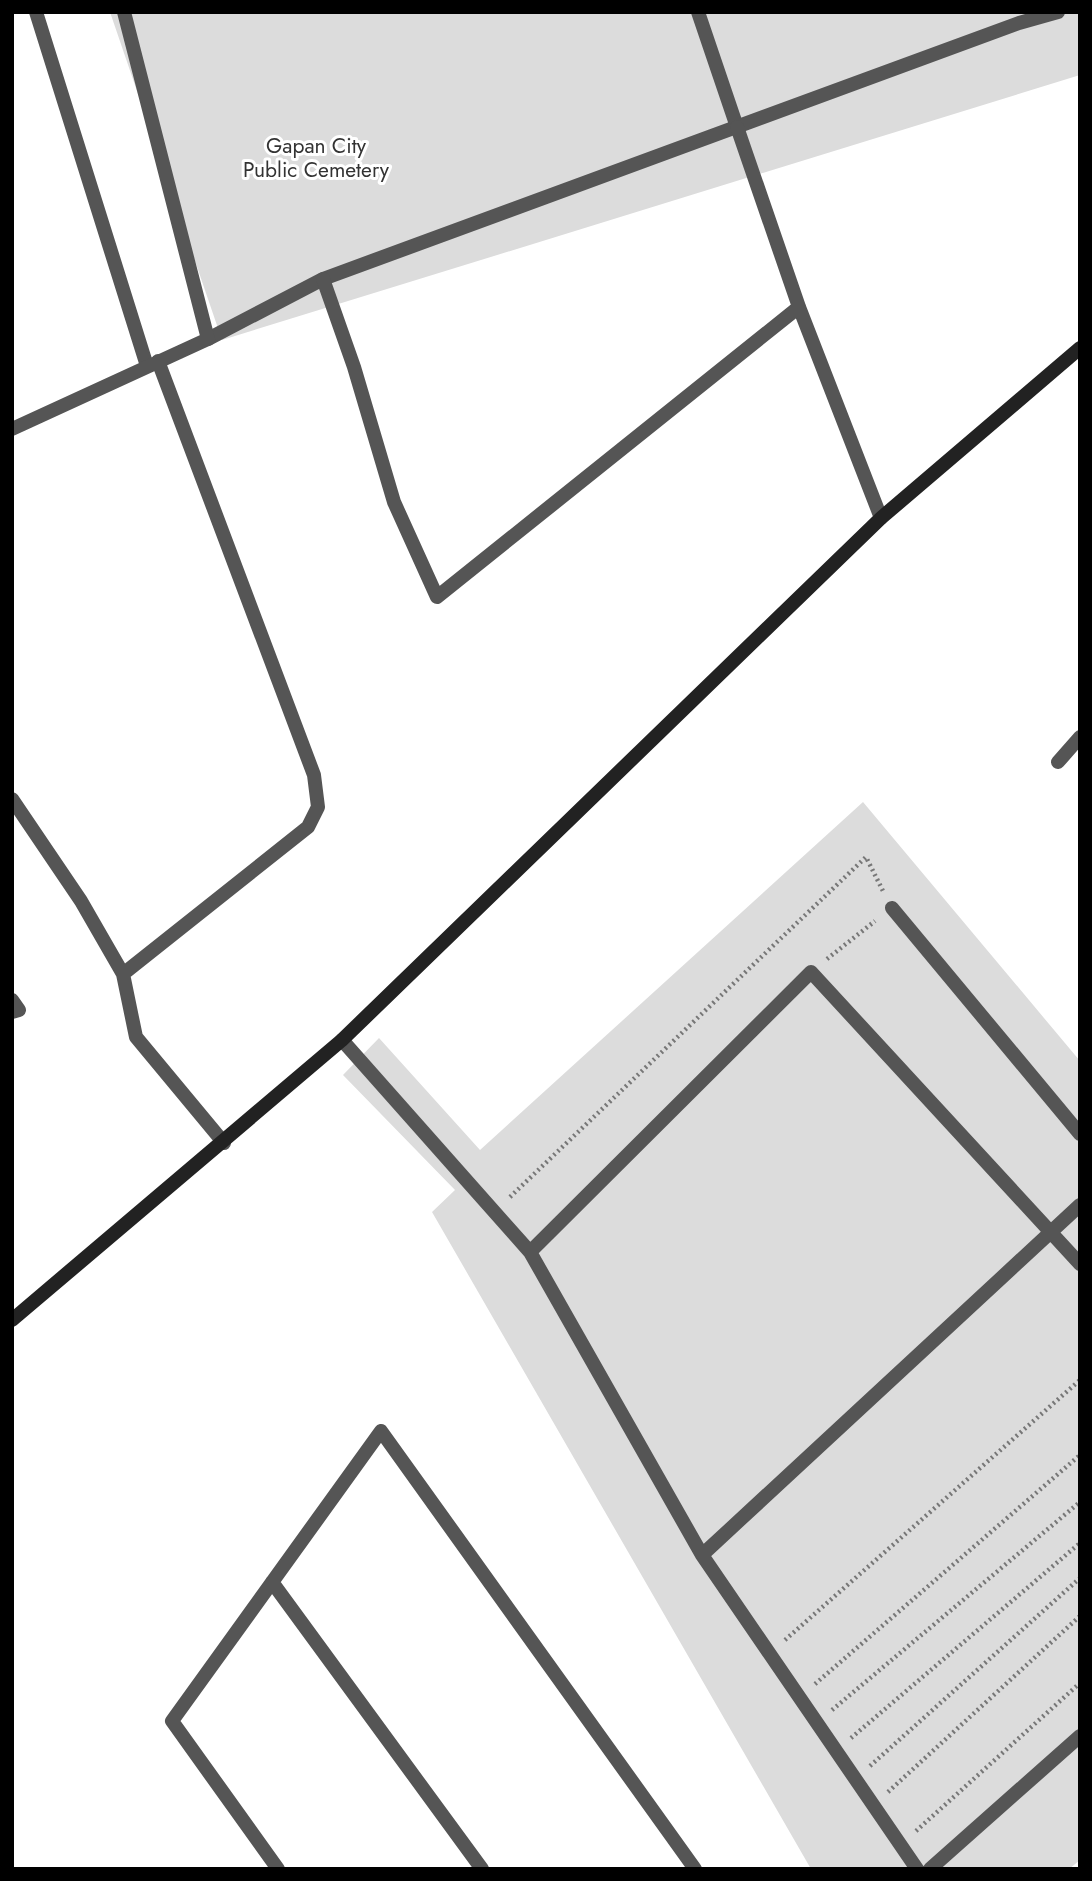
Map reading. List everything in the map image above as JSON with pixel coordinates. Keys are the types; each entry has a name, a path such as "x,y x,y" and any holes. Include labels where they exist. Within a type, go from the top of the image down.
{"main road":[{"path":"12,1320 224,1143 342,1040 881,518 1080,348"}],"street":[{"path":"36,12 153,363 314,775 318,807 308,827 123,974"},
{"path":"124,12 208,339"},
{"path":"698,12 799,307 881,518"},
{"path":"12,429 208,339 323,279 1019,23 1058,12"},
{"path":"323,279 354,367 394,502 437,597 799,307"},
{"path":"1058,762 1080,737"},
{"path":"12,799 81,901 123,974 136,1037 224,1143"},
{"path":"892,908 1080,1134"},
{"path":"530,1252 811,972 1080,1264"},
{"path":"12,1000 19,1010 12,1012"},
{"path":"342,1040 530,1252 702,1555 834,1752 917,1869"},
{"path":"702,1555 1080,1205"},
{"path":"278,1869 172,1721 381,1431 695,1869"},
{"path":"272,1581 482,1869"},
{"path":"930,1869 1080,1736"}],"path":[{"path":"495,1212 866,857 892,908 811,972"},
{"path":"769,1655 1080,1380"},
{"path":"798,1698 1080,1455"},
{"path":"816,1724 1080,1502"},
{"path":"834,1752 1080,1544"},
{"path":"854,1781 1080,1578"},
{"path":"872,1807 1080,1616"},
{"path":"899,1846 1080,1683"}],"green space":[{"name":"Gapan City Public Cemetery","path":"110,12 1080,12 1080,75 222,340"},
{"path":"863,802 1080,1061 1080,1860 1069,1869 811,1869 432,1212 455,1190 343,1075 379,1038 480,1150"}]}
